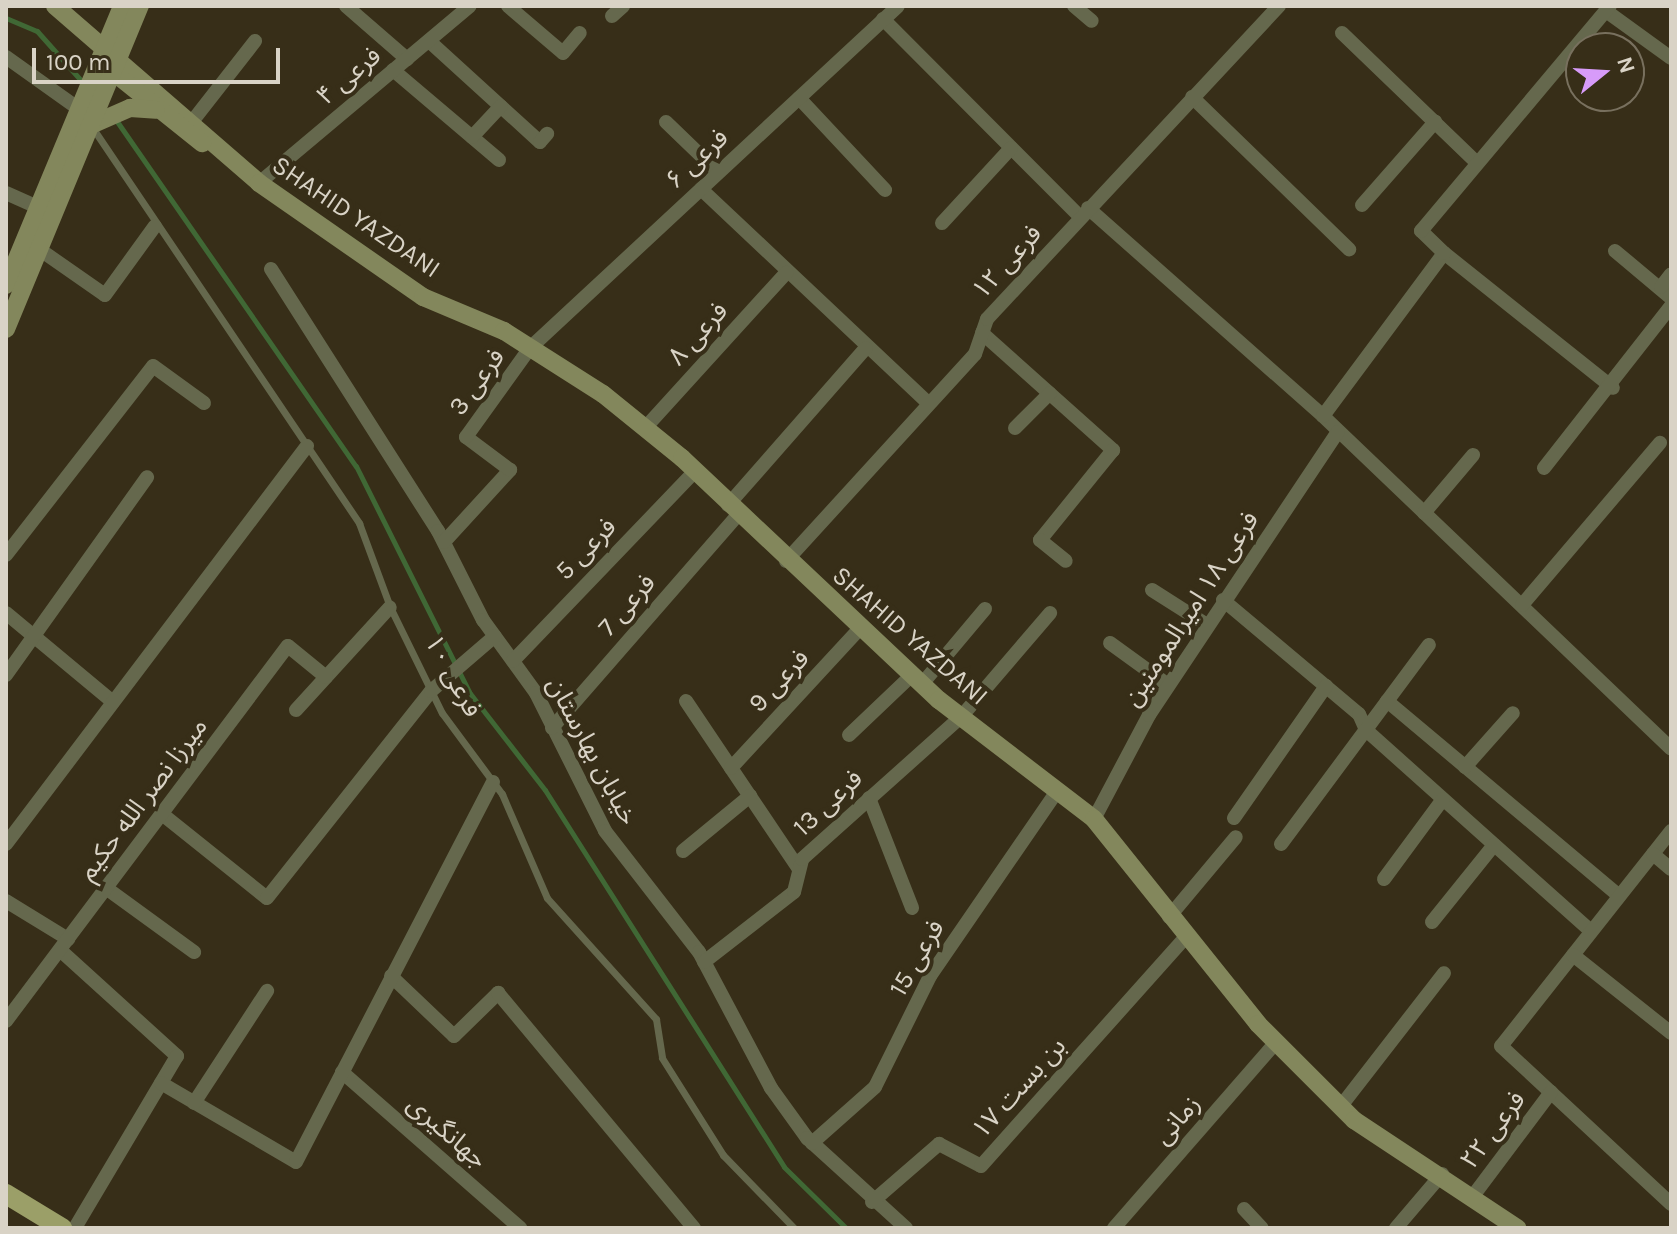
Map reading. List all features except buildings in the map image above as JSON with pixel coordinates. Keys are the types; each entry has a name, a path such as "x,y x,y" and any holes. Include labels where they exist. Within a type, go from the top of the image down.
{"main road":[{"path":"6,1194 62,1228"}],"street":[{"path":"6,329 22,250 91,125 100,79 122,6"},
{"path":"6,285 38,207 100,79 140,6"},
{"path":"346,6 407,59"},
{"name":"فرعی ۴","path":"259,183 470,6"},
{"path":"508,6 563,53 580,33"},
{"path":"612,16 623,6"},
{"name":"فرعی ۶","path":"530,348 898,6"},
{"path":"1074,6 1092,21"},
{"name":"فرعی ۱۲","path":"786,561 975,354 982,333 1084,212 1279,6"},
{"path":"57,7 78,27 100,79 156,110 212,148"},
{"path":"1613,388 1444,253 1421,231 1608,9 1671,58"},
{"path":"883,19 1011,148 1323,416 1671,748"},
{"path":"1342,33 1476,162"},
{"path":"191,123 255,41"},
{"path":"429,41 540,142 547,134"},
{"path":"6,57 100,79 191,123 212,148"},
{"path":"393,70 499,160"},
{"path":"1192,97 1349,249"},
{"path":"799,98 885,190"},
{"path":"472,137 501,106"},
{"path":"91,125 130,108 156,110"},
{"path":"666,122 718,172"},
{"path":"1362,205 1435,122"},
{"name":"SHAHID YAZDANI","path":"212,148 423,297 530,348 645,428 917,679 961,717 1094,819 1169,917 1276,1042 1341,1106 1517,1228"},
{"path":"942,223 1011,148"},
{"path":"701,189 786,273 929,404"},
{"path":"6,193 38,207"},
{"path":"22,250 105,295 155,226"},
{"path":"1615,251 1666,292 1671,274"},
{"path":"1323,416 1444,253"},
{"name":"خیابان بهارستان","path":"271,269 444,542 495,636 552,728 605,831 704,962 771,1088 812,1143 872,1202 906,1228"},
{"name":"فرعی ۸","path":"645,428 786,273"},
{"path":"1544,468 1613,388 1671,306"},
{"path":"982,333 1113,450 1040,540 1066,561"},
{"name":"فرعی 3","path":"444,542 510,470 466,437 530,348"},
{"path":"733,510 866,348"},
{"path":"6,555 153,366 204,403"},
{"path":"1015,428 1050,393"},
{"name":"فرعی ۱۸ امیرالمومنین","path":"1094,819 1168,685 1338,432"},
{"path":"1522,605 1660,443"},
{"path":"6,844 307,446"},
{"path":"1424,513 1473,455"},
{"name":"فرعی 5","path":"513,661 695,471"},
{"path":"6,675 147,477"},
{"name":"فرعی 7","path":"552,728 733,510"},
{"path":"1152,590 1207,625"},
{"path":"1223,600 1359,714 1366,730 1591,931"},
{"path":"296,710 390,607"},
{"path":"849,735 917,679 985,609"},
{"path":"6,613 113,702"},
{"name":"فرعی 13","path":"704,962 794,892 799,869 869,798 961,717 1050,613"},
{"name":"فرعی 9","path":"731,768 861,627"},
{"path":"162,814 267,898 435,688 495,636"},
{"path":"1110,643 1168,685"},
{"path":"1281,844 1429,645"},
{"name":"میرزا نصر الله حکیم","path":"6,1021 288,646 326,677"},
{"path":"1234,818 1326,686"},
{"path":"686,701 799,869"},
{"path":"1387,701 1619,896"},
{"path":"1465,767 1513,713"},
{"path":"161,1083 296,1162 493,782"},
{"name":"فرعی 15","path":"812,1143 875,1087 930,976 1058,790"},
{"path":"683,851 750,796"},
{"path":"869,798 912,908"},
{"path":"1384,879 1443,799"},
{"path":"1671,831 1501,1046 1671,1204"},
{"path":"1169,917 1236,837"},
{"path":"1432,922 1494,845"},
{"path":"1653,854 1671,869"},
{"path":"106,888 194,952"},
{"path":"6,901 64,945 177,1056 75,1228"},
{"name":"بن بست ۱۷","path":"872,1202 943,1143 981,1166 1186,937"},
{"path":"1573,955 1671,1033"},
{"path":"1341,1106 1444,973"},
{"path":"391,976 454,1036 498,993 694,1228"},
{"path":"194,1103 267,991"},
{"name":"زمانی","path":"1114,1228 1276,1042"},
{"name":"جهانگیری","path":"342,1072 520,1228"},
{"name":"فرعی ۲۲","path":"1473,1196 1551,1092"},
{"path":"1396,1228 1442,1174"},
{"path":"1244,1209 1262,1228"}],"lane":[{"name":"فرعی ۱۰","path":"91,125 155,226 359,523 390,607 493,782 547,898 656,1019 662,1058 723,1155 794,1228"}],"waterway":[{"path":"6,18 37,31 86,86"},
{"path":"116,120 356,466 469,692 545,790 784,1167 846,1228"}]}
